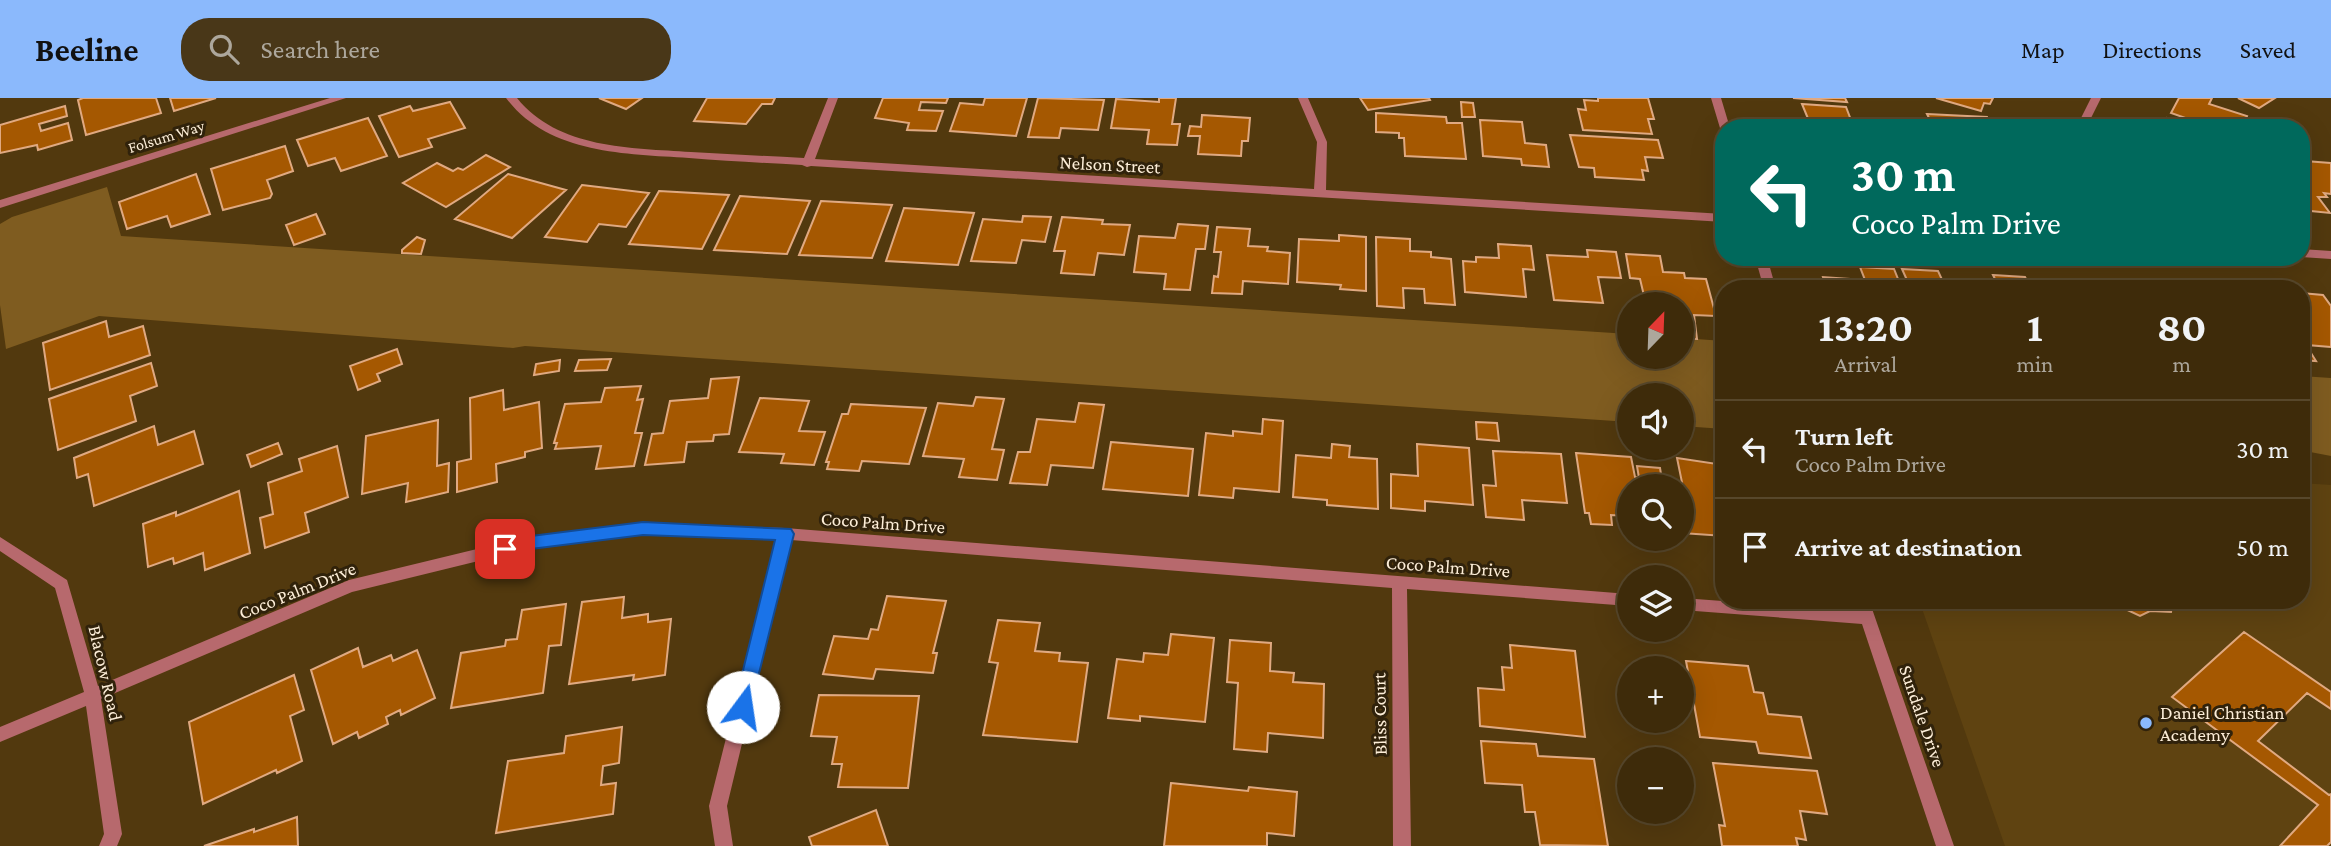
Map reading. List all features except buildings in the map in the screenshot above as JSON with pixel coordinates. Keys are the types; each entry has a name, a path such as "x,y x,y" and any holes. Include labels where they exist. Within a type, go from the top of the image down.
{"street":[{"name":"Folsum Way","path":"0,204 341,98"},
{"name":"Nelson Street","path":"511,98 519,111 561,136 610,150 1715,217"},
{"path":"807,164 833,98"},
{"path":"1303,98 1322,142 1320,194"},
{"path":"1716,98 1722,119"},
{"path":"2086,119 2096,98"},
{"path":"2310,254 2331,255"},
{"name":"Coco Palm Drive","path":"0,736 349,586 531,542 643,529 785,534 1617,599"},
{"path":"724,846 718,806 785,534"},
{"name":"Blacow Road","path":"0,543 62,583 93,696 113,834 108,846"},
{"name":"Bliss Court","path":"1399,582 1402,846"},
{"path":"1694,605 1715,606"},
{"path":"1748,609 1867,618"},
{"name":"Sundale Drive","path":"1864,609 1945,846"}],"shaded area":[{"path":"107,187 121,236 1617,333 1617,369 1694,369 1694,339 1715,340 1715,428 1694,427 1694,383 1617,383 1617,421 525,346 513,348 99,316 6,349 0,305 0,224 12,217"},
{"path":"2310,377 2331,378 2331,456 2310,452"},
{"name":"Daniel Christian Academy","path":"2310,484 2331,485 2331,846 2005,846 1922,609 2310,609"}],"place":[{"name":"Daniel Christian Academy","path":"2146,723"}],"route":[{"path":"505,549 531,542 643,529 785,534 743,707"}]}
